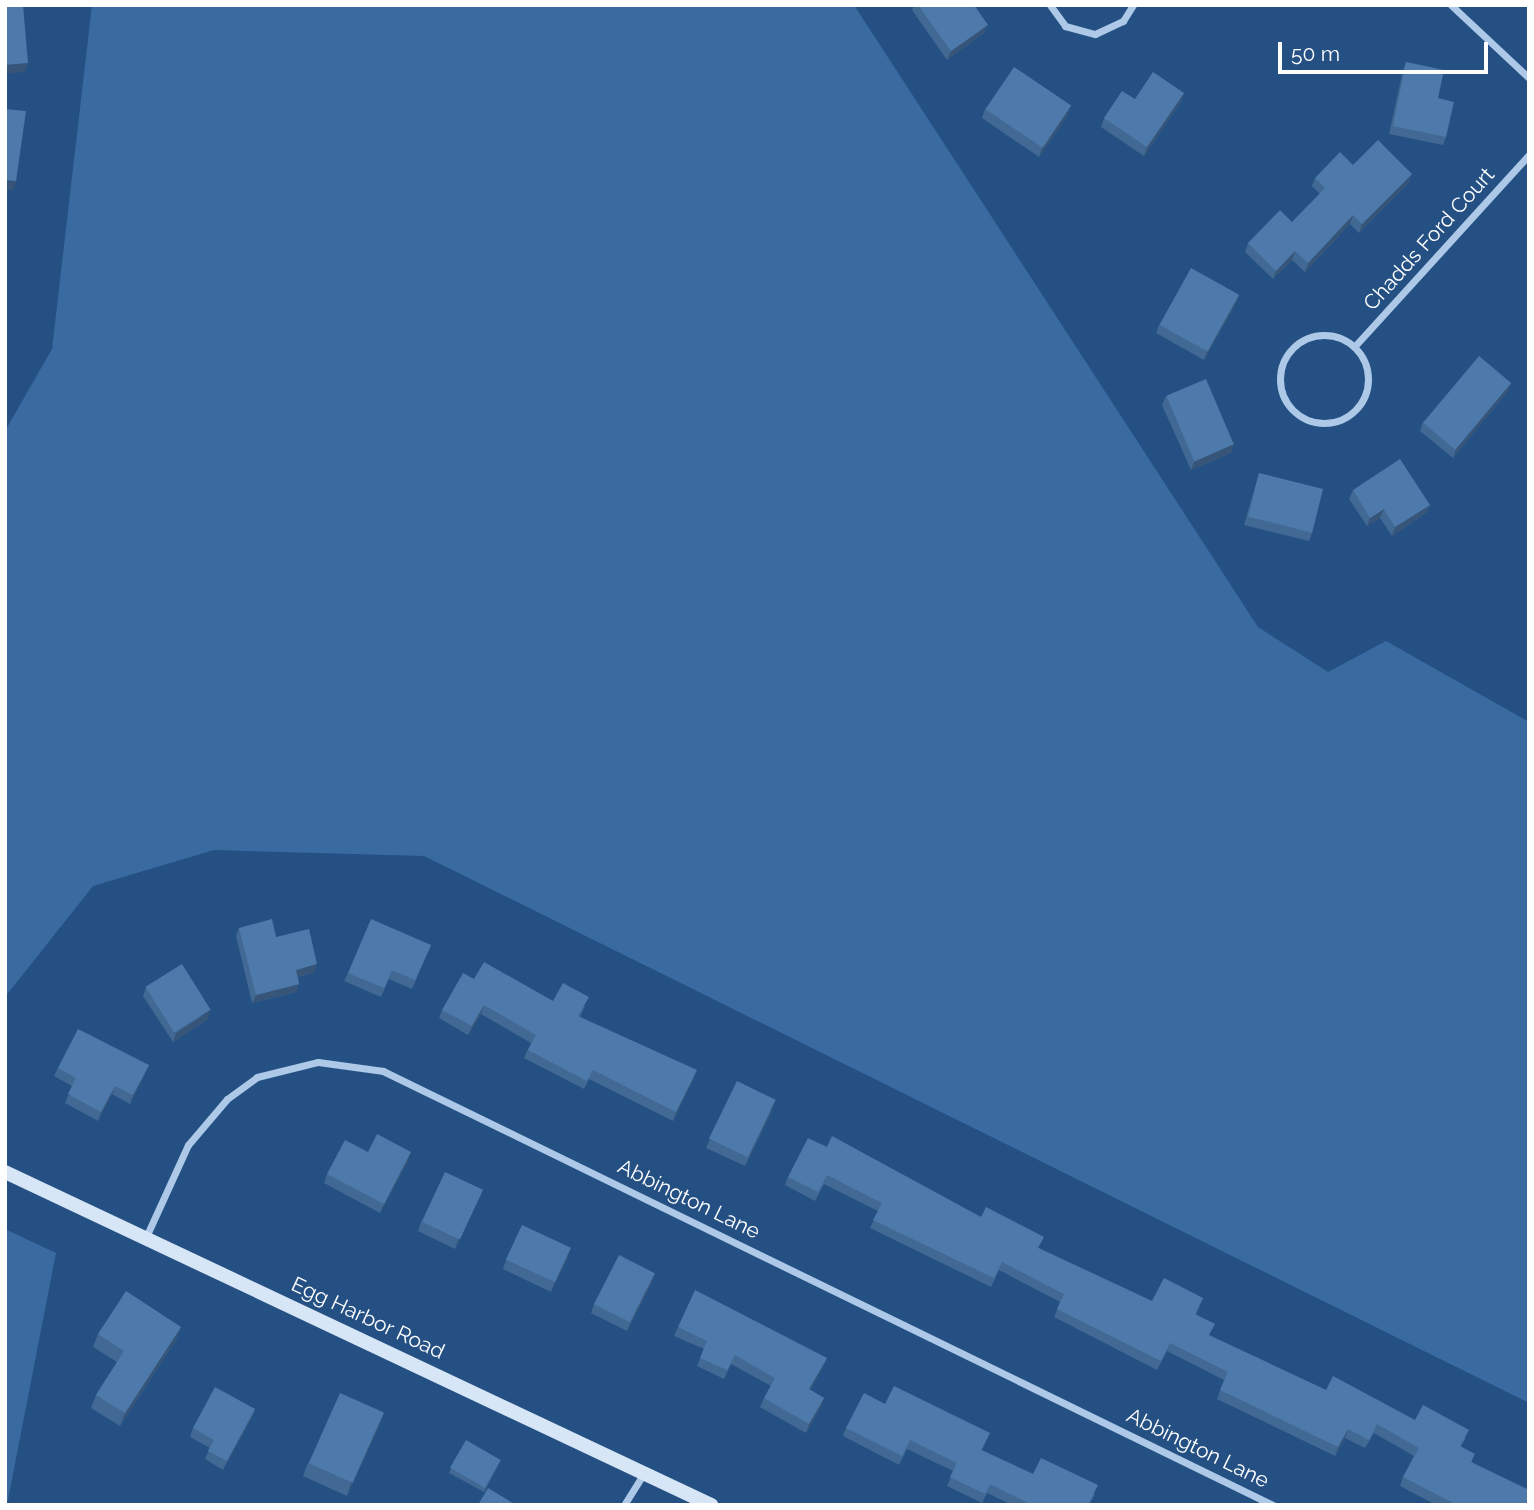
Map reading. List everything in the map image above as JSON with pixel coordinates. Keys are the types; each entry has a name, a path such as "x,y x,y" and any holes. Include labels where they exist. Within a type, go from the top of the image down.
{"main road":[{"name":"Egg Harbor Road","path":"5,1172 711,1505"}],"street":[{"path":"1049,5 1065,26 1095,34 1123,21 1132,5"},
{"path":"1451,5 1529,78"},
{"name":"Chadds Ford Court","path":"1354,347 1529,155"},
{"path":"1328,335 1354,347 1367,386 1354,411 1327,423 1288,405 1279,378 1290,350 1328,335"},
{"name":"Abbington Lane","path":"146,1237 188,1145 227,1099 257,1077 318,1062 383,1070 1273,1505"},
{"path":"624,1505 644,1473"}],"shaded area":[{"path":"92,5 854,5 1258,627 1328,672 1386,641 1529,722 1529,1403 424,856 214,850 93,886 5,997 5,431 52,349"},
{"path":"5,1229 56,1253 7,1505 5,1505"}],"building":[{"path":"5,5 23,5 28,63 5,65"},
{"path":"918,5 974,5 988,25 951,51"},
{"path":"1406,62 1444,70 1438,98 1454,102 1446,137 1393,126"},
{"path":"1014,67 1071,106 1043,148 985,109"},
{"path":"1153,72 1184,93 1147,147 1104,118 1122,91 1135,99"},
{"path":"5,109 26,111 16,181 5,180"},
{"path":"1378,140 1412,174 1362,224 1353,215 1308,263 1295,251 1276,271 1248,243 1280,210 1292,222 1325,188 1315,178 1340,152 1353,165"},
{"path":"1191,268 1239,295 1208,352 1159,325"},
{"path":"1479,356 1511,383 1455,450 1423,423"},
{"path":"1206,379 1234,444 1194,461 1166,396"},
{"path":"1400,459 1430,505 1395,527 1384,509 1370,518 1353,490"},
{"path":"1259,473 1323,489 1312,533 1248,517"},
{"path":"272,919 276,937 309,929 317,964 296,970 299,984 256,995 239,928"},
{"path":"371,919 431,945 415,980 392,970 384,988 348,973"},
{"path":"484,962 553,1001 563,983 589,997 578,1016 697,1070 676,1112 593,1070 587,1081 528,1050 536,1035 484,1005 472,1026 442,1010 463,973 474,979"},
{"path":"182,964 211,1010 174,1033 146,987"},
{"path":"78,1029 149,1065 133,1095 115,1086 101,1112 68,1094 76,1078 58,1068"},
{"path":"737,1081 776,1100 748,1157 709,1139"},
{"path":"377,1134 411,1152 384,1204 327,1174 345,1140 368,1152"},
{"path":"832,1136 981,1217 986,1207 1044,1237 1038,1248 1152,1301 1164,1278 1203,1298 1195,1314 1215,1324 1209,1335 1326,1390 1333,1376 1415,1420 1423,1405 1469,1430 1460,1446 1475,1454 1471,1462 1529,1490 1529,1505 1457,1505 1403,1477 1419,1448 1377,1424 1369,1440 1348,1429 1338,1447 1220,1390 1228,1372 1170,1343 1161,1361 1057,1309 1064,1294 1002,1262 994,1278 873,1220 882,1203 827,1175 818,1192 788,1177 808,1138 827,1147"},
{"path":"445,1172 483,1190 460,1240 422,1222"},
{"path":"522,1225 571,1248 555,1282 506,1259"},
{"path":"619,1255 655,1273 630,1322 594,1304"},
{"path":"695,1290 827,1358 809,1389 824,1398 809,1424 764,1398 775,1378 735,1355 727,1370 700,1358 707,1341 678,1327"},
{"path":"126,1291 181,1327 125,1413 96,1395 124,1351 98,1334"},
{"path":"894,1386 990,1433 981,1450 1033,1474 1041,1458 1098,1485 1088,1505 1032,1505 990,1484 985,1494 950,1477 957,1463 910,1440 902,1456 846,1428 864,1393 885,1404"},
{"path":"215,1387 255,1409 227,1461 208,1451 214,1440 193,1428"},
{"path":"340,1393 384,1413 353,1483 309,1463"},
{"path":"466,1440 501,1460 485,1488 450,1468"},
{"path":"488,1488 516,1505 478,1505"}]}
